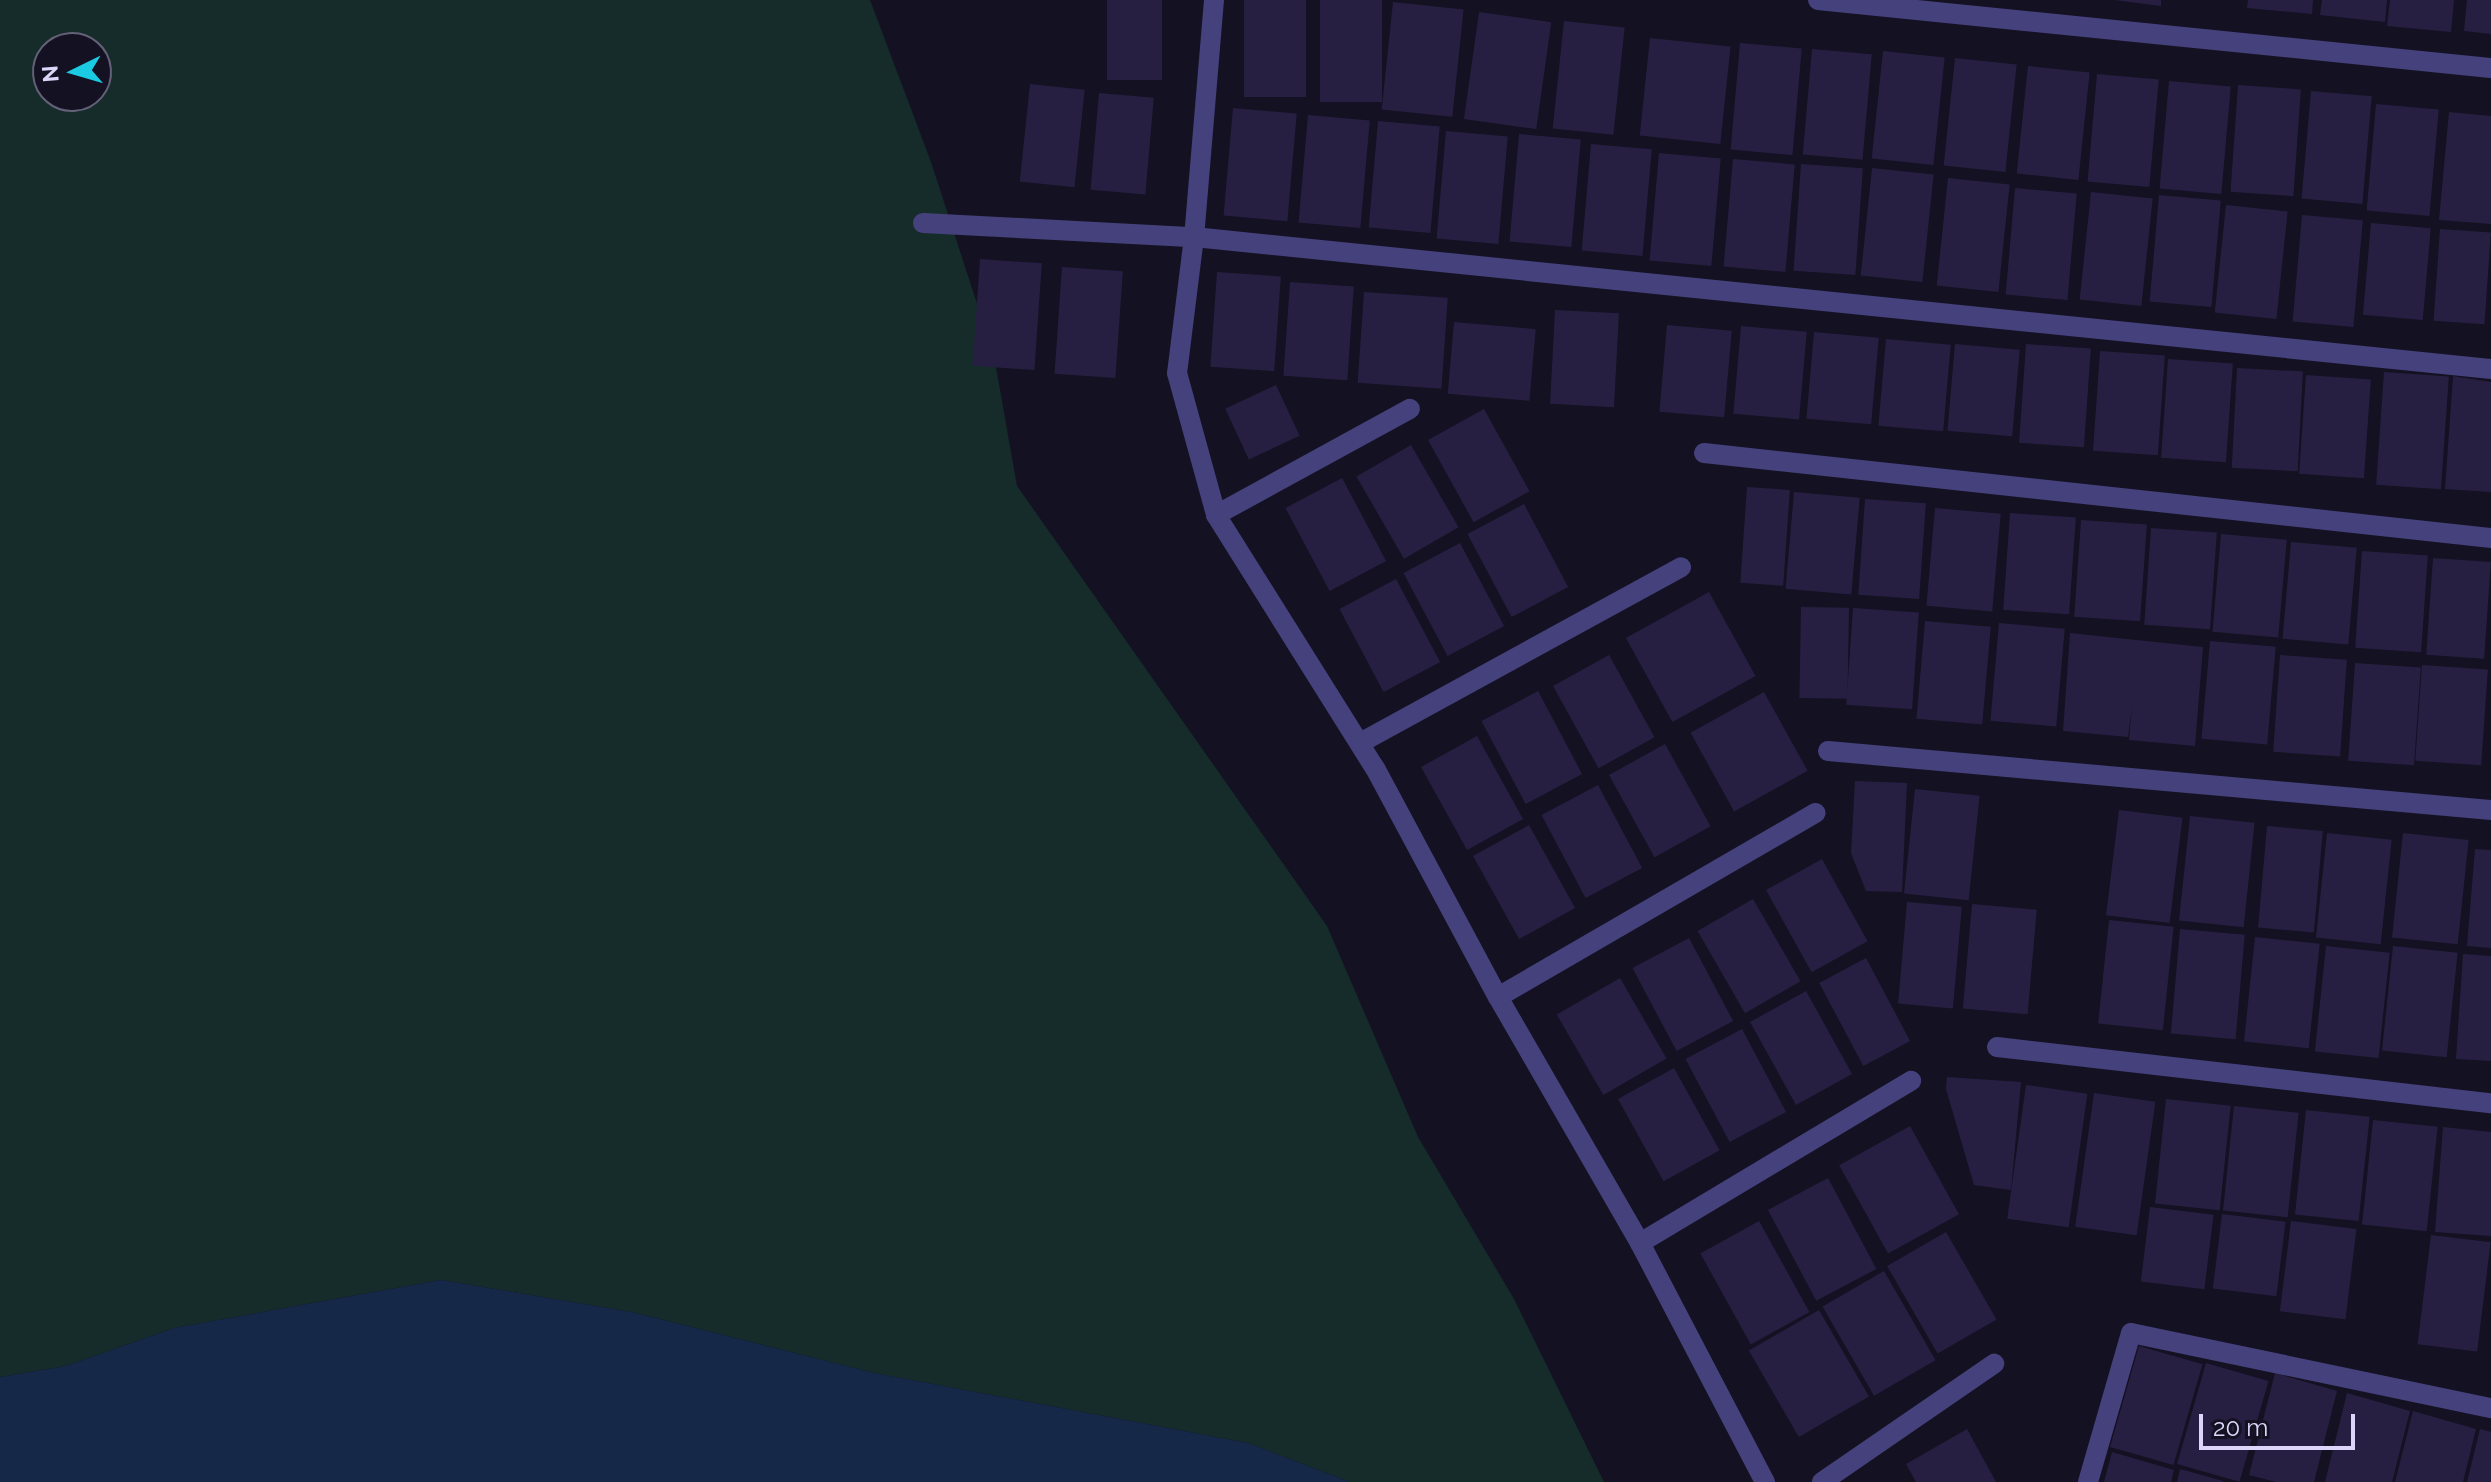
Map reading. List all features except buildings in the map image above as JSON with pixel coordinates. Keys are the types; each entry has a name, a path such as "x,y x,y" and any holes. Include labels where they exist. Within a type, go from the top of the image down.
{"street":[{"path":"1214,0 1194,237 1177,373 1216,515 1360,743 1498,997 1640,1243 1765,1482"},
{"path":"1818,0 2491,68"},
{"path":"923,223 1194,237 2491,369"},
{"path":"1216,515 1410,409"},
{"path":"1704,453 2491,538"},
{"path":"1360,743 1681,567"},
{"path":"1828,751 2491,810"},
{"path":"1498,997 1816,813"},
{"path":"1997,1047 2491,1103"},
{"path":"1640,1243 1911,1081"},
{"path":"2088,1482 2131,1333 2491,1408"},
{"path":"1822,1482 1994,1364"}],"green space":[{"path":"0,0 870,0 931,162 994,356 1017,486 1327,926 1418,1137 1514,1299 1604,1482 1350,1482 1248,1443 874,1373 632,1312 441,1280 174,1328 66,1366 0,1377"}],"water":[{"path":"441,1280 632,1312 874,1373 1248,1443 1350,1482 0,1482 0,1377 66,1366 174,1328"}]}
